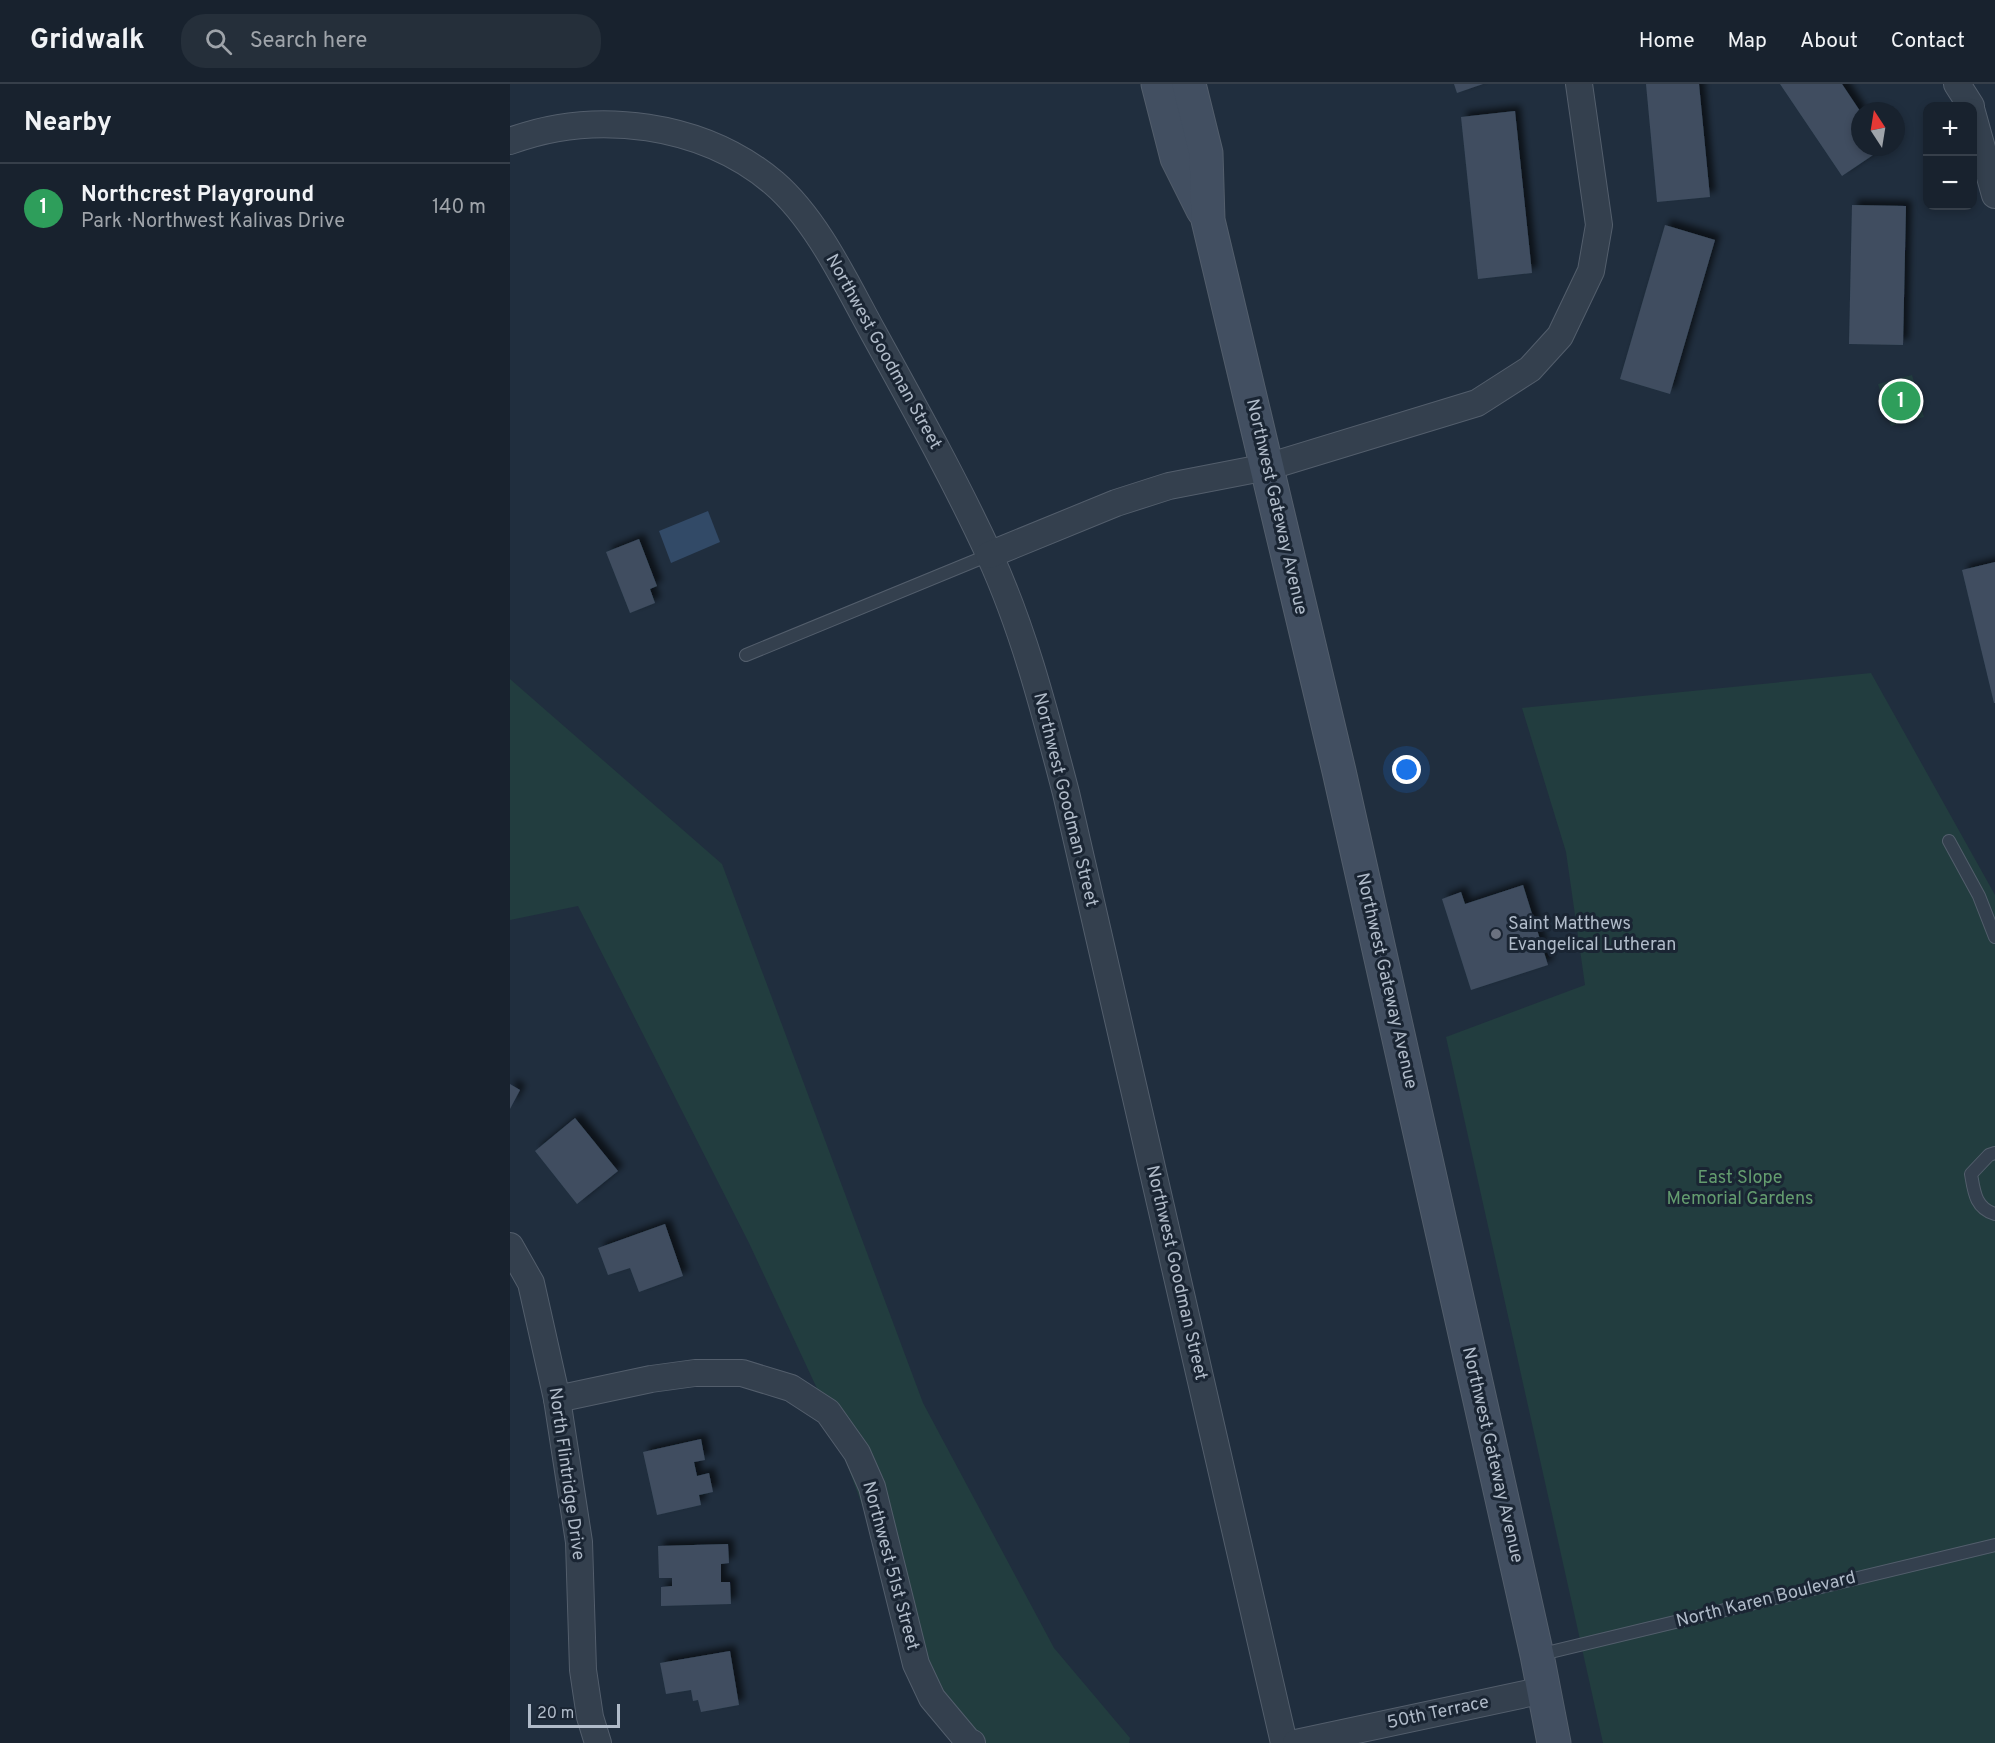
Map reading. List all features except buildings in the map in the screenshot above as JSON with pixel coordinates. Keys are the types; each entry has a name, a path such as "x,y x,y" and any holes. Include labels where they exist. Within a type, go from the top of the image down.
{"main road":[{"name":"Northwest Gateway Avenue","path":"1158,84 1177,158 1208,220"},
{"name":"Northwest Gateway Avenue","path":"1189,84 1206,153 1208,220 1339,771 1554,1743"}],"street":[{"path":"989,555 1116,503 1169,486 1267,467 1477,403 1530,369 1560,336 1591,271 1599,225 1579,84"},
{"path":"1957,84 1968,102"},
{"name":"Northwest Goodman Street","path":"510,141 558,127 624,123 668,132 712,145 746,162 776,184 798,208 821,240 931,438 989,555 1016,624 1036,686 1066,794 1284,1743"},
{"path":"1977,130 1995,195"},
{"name":"North Flintridge Drive","path":"510,1246 531,1283 557,1399 579,1542 583,1670 590,1717 598,1743"},
{"name":"Northwest 51st Street","path":"557,1399 651,1379 695,1373 742,1373 790,1388 828,1412 857,1453 872,1487 916,1664 932,1698 972,1743"},
{"name":"50th Terrace","path":"1296,1743 1544,1690"}],"lane":[{"path":"746,655 989,555"},
{"path":"1949,841 1979,896 1995,937"},
{"path":"1995,1152 1989,1155 1971,1174 1975,1198 1990,1213 1995,1214"},
{"name":"North Karen Boulevard","path":"1536,1655 1995,1545"}],"green space":[{"path":"1912,375 1924,417 1891,426 1878,384"},
{"name":"East Slope Memorial Gardens","path":"1871,673 1995,895 1995,1743 1603,1743 1446,1037 1585,985 1566,852 1522,708"},
{"path":"510,679 722,864 923,1403 1054,1648 1130,1738 1129,1743 972,1743 968,1741 906,1625 828,1412 749,1243 578,906 510,920"}],"water":[{"path":"708,511 720,542 671,563 659,531"}],"place":[{"name":"Northcrest Playground","path":"1901,401"},
{"name":"Saint Matthews Evangelical Lutheran","path":"1496,934"}]}
